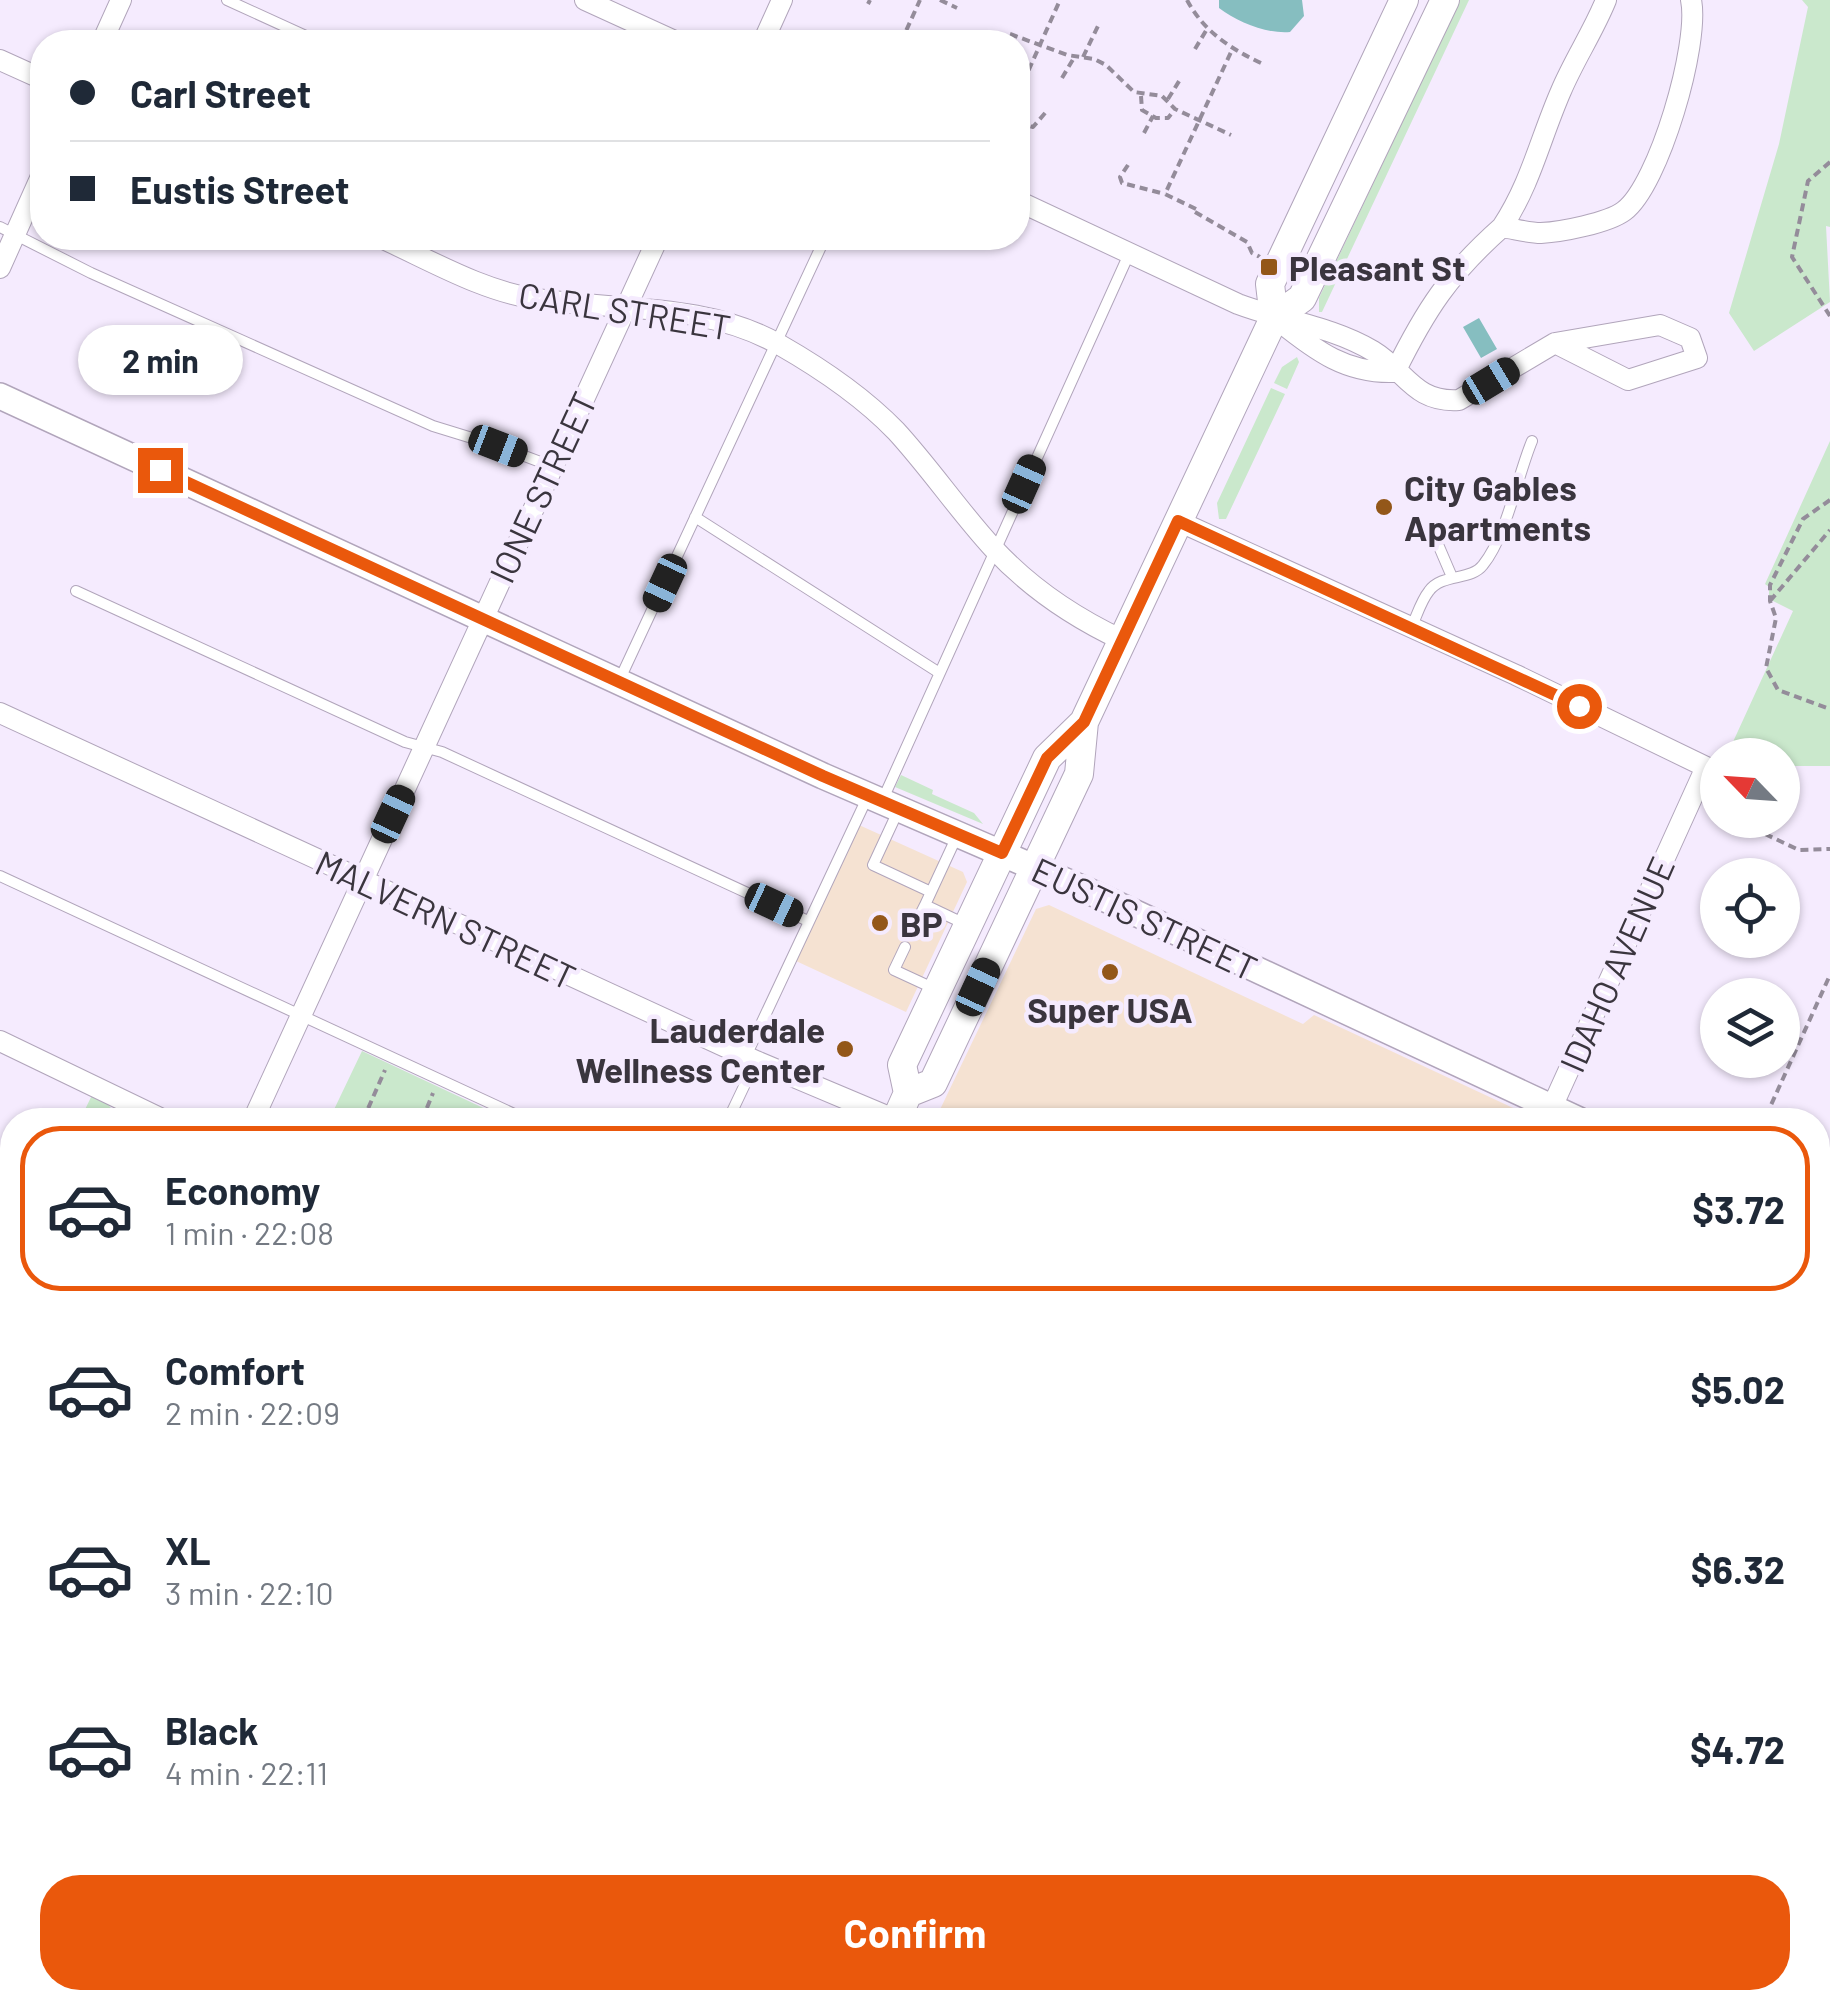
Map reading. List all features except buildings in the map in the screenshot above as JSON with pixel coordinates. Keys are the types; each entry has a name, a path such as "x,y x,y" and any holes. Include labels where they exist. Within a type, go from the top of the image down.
{"main road":[{"path":"1274,318 1270,284 1404,0"},
{"path":"902,1107 933,1082 1079,774 1084,722 1274,318 1302,298 1445,0"},
{"path":"902,1107 902,1065 937,990 1047,758 1084,722"}],"street":[{"path":"108,30 122,0"},
{"path":"585,0 650,30"},
{"path":"768,30 782,0"},
{"path":"1395,372 1439,292 1502,227 1522,196 1562,86 1606,0"},
{"path":"1502,227 1541,233 1608,220 1632,204 1679,96 1692,0"},
{"path":"0,60 30,74"},
{"path":"0,268 8,231 30,194"},
{"path":"1030,206 1274,318 1324,328 1376,352 1420,392 1441,401 1459,400 1555,344 1660,325 1690,338 1698,358 1628,380 1555,344"},
{"name":"CARL STREET","path":"408,250 500,290 534,298 658,308 710,318 775,342 866,404 896,432 994,549 1064,609 1122,640"},
{"name":"IONE STREET","path":"259,1108 652,250"},
{"name":"EUSTIS STREET","path":"0,396 619,682 1035,867 1537,1108"},
{"path":"1178,521 1412,626"},
{"name":"IDAHO AVENUE","path":"1412,626 1706,767 1552,1108"},
{"name":"MALVERN STREET","path":"0,713 751,1059 902,1107"},
{"path":"0,1041 139,1108"}],"lane":[{"path":"227,0 293,30"},
{"path":"46,250 433,426 551,466"},
{"path":"619,682 819,250"},
{"path":"733,1108 808,921 883,801 1130,254"},
{"path":"1412,626 1429,590 1452,577 1477,571 1486,563 1532,442"},
{"path":"695,517 938,672"},
{"path":"1437,542 1452,577"},
{"path":"76,591 405,742 442,752 808,921"},
{"path":"883,801 873,864 931,892"},
{"path":"917,921 958,834"},
{"path":"0,876 502,1108"},
{"path":"924,905 968,925"},
{"path":"905,946 894,970 937,990"}],"path":[{"path":"906,30 920,0"},
{"path":"940,0 957,8"},
{"path":"1030,67 1060,0"},
{"path":"1187,0 1207,29 1232,50 1263,64"},
{"path":"1083,58 1098,26"},
{"path":"1195,48 1207,29"},
{"path":"1030,41 1106,65 1141,96 1142,110 1153,116 1168,118 1174,109"},
{"path":"1166,194 1232,50"},
{"path":"1062,78 1075,56"},
{"path":"1168,99 1181,78"},
{"path":"1141,96 1149,93 1168,99 1174,109 1230,135"},
{"path":"1030,126 1046,112"},
{"path":"1144,133 1153,116"},
{"path":"1830,162 1808,181 1792,257 1830,316"},
{"path":"1128,165 1120,177 1122,182 1166,194 1247,242 1252,253 1260,257"},
{"path":"1830,500 1802,520 1770,585 1776,618 1766,668 1778,690 1830,709"},
{"path":"1770,601 1830,530"},
{"path":"1772,838 1798,850 1830,849"},
{"path":"1770,1108 1830,975"},
{"path":"369,1108 392,1057"},
{"path":"427,1108 438,1078"}],"shaded area":[{"path":"1219,0 1302,0 1304,16 1290,32 1271,31 1227,13 1219,8"},
{"path":"1460,0 1469,0 1319,312 1319,298"},
{"path":"1802,0 1830,0 1830,227 1826,226 1830,302 1754,351 1729,313 1779,144 1808,7"},
{"path":"1479,318 1497,349 1481,358 1463,327"},
{"path":"1297,357 1299,362 1287,389 1274,383 1282,367"},
{"path":"1271,388 1285,394 1226,519 1219,519 1217,503"},
{"path":"1830,441 1830,766 1800,766 1800,738 1735,738 1793,611 1769,599 1769,587 1765,584"},
{"path":"901,775 974,813 983,824 895,787"},
{"path":"859,825 963,872 967,882 906,1012 796,961"},
{"path":"1049,905 1303,1024 1314,1015 1513,1108 941,1108 1036,909"},
{"path":"362,1051 483,1108 335,1108"},
{"path":"92,1095 111,1108 86,1108"}],"place":[{"name":"Pleasant St","path":"1269,267"},
{"name":"City Gables Apartments","path":"1384,507"},
{"name":"BP","path":"880,923"},
{"name":"Super USA","path":"1110,972"},
{"name":"Lauderdale Wellness Center","path":"845,1049"}],"route":[{"path":"160,470 823,776 1002,853 1047,758 1084,722 1178,521 1579,706"}]}
